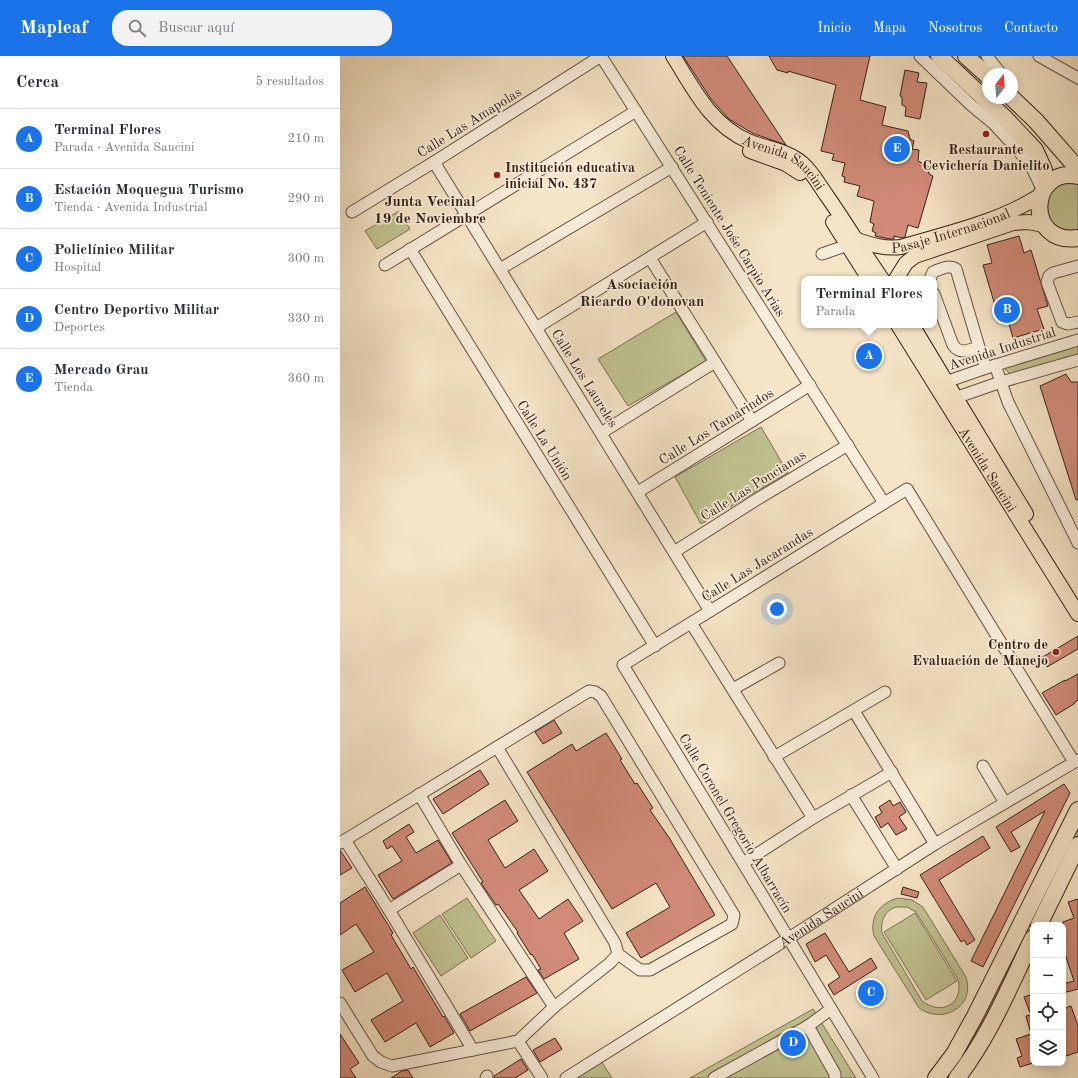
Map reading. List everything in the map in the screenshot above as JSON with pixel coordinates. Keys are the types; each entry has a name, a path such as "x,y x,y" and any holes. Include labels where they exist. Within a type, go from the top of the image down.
{"highway":[{"path":"966,56 982,71"},
{"path":"941,57 1004,117 1035,150 1042,163 1044,190 1038,208 1044,225 1052,233 1062,238 1078,238"},
{"path":"1018,104 1036,121 1078,169"},
{"path":"1044,190 1060,177 1071,175 1078,176"},
{"path":"936,1078 954,1054 975,1016 1078,810"},
{"path":"1041,922 1073,869 1078,844"},
{"path":"957,1078 978,1048 999,1009 1030,944"}],"main road":[{"name":"Avenida Saucini","path":"662,56 696,109 716,130 740,146 786,164 802,176 880,276"},
{"name":"Avenida Saucini","path":"673,56 704,106 723,126 749,141 787,154 795,158 807,168 853,242 868,276"},
{"name":"Pasaje Internacional","path":"853,242 890,248 901,247 988,220 1025,205 1044,190"},
{"name":"Pasaje Internacional","path":"898,276 906,263 916,256 1013,223 1028,222 1044,225"},
{"name":"Avenida Saucini","path":"900,328 941,384"},
{"name":"Avenida Saucini","path":"913,328 950,400 1024,520 1078,614"},
{"name":"Avenida Saucini","path":"1024,520 1078,597"}],"street":[{"name":"Calle Teniente Jośe Carpio Arias","path":"601,56 884,502"},
{"name":"Calle Las Amapolas","path":"352,212 601,56"},
{"path":"920,56 971,105 994,124 1032,168 1044,190"},
{"path":"987,56 996,68"},
{"path":"1039,56 1078,78"},
{"path":"1018,96 1036,121"},
{"path":"385,264 636,111"},
{"name":"Calle Los Laureles","path":"434,162 710,611"},
{"path":"500,269 672,167"},
{"path":"536,328 707,222"},
{"path":"822,254 853,242"},
{"name":"Calle La Unión","path":"410,249 655,646"},
{"path":"650,258 752,421"},
{"path":"1078,266 1053,273 1049,276 1047,282 1062,322 1068,324 1078,322"},
{"path":"931,276 933,272 948,267 956,269 978,347 986,368 1001,382 1008,402 1078,543"},
{"path":"937,302 956,350 963,352 978,347"},
{"name":"Avenida Industrial","path":"941,384 986,368 1078,340"},
{"path":"950,400 1001,382 1078,360"},
{"path":"601,433 715,362"},
{"path":"984,388 986,368"},
{"name":"Calle Los Tamarindos","path":"638,492 810,385"},
{"name":"Calle Las Poncianas","path":"674,552 756,500 848,445"},
{"name":"Calle Las Jacarandas","path":"623,665 906,489 1076,761"},
{"path":"691,623 813,818"},
{"path":"733,689 779,663"},
{"name":"Calle Coronel Gregorio Albarracín","path":"623,665 873,1078"},
{"path":"473,1050 389,910 342,841 419,794 497,747 589,692 595,692 601,696 734,915 732,924 650,970 640,970 618,954 615,943 497,747"},
{"path":"774,757 885,692"},
{"path":"854,711 935,844"},
{"name":"Avenida Saucini","path":"566,1078 935,844 1076,761"},
{"path":"982,766 1005,803"},
{"path":"743,862 851,795 892,772"},
{"path":"419,794 460,865 554,1007"},
{"path":"851,795 897,869"},
{"path":"389,910 460,865"},
{"path":"340,1003 373,1056 381,1062 392,1066 518,1041 554,1007 610,963 618,954"},
{"path":"714,1078 729,1073 808,1026 831,1009"},
{"path":"808,1026 835,1074 835,1078"},
{"path":"518,1041 542,1078"}],"green space":[{"path":"1061,182 1078,182 1078,233 1067,233 1049,221 1047,199 1051,192"},
{"path":"399,211 410,229 377,249 365,231"},
{"path":"676,312 706,361 628,406 598,359"},
{"path":"1078,343 1078,356 1010,374 1003,367"},
{"path":"761,427 788,473 701,524 675,477"},
{"path":"1078,820 1078,834 1035,922 1030,922 1030,933 990,1015 952,1078 942,1078"},
{"path":"467,898 496,941 471,958 442,914"},
{"path":"898,898 912,900 923,907 966,977 968,988 966,997 962,1004 955,1010 947,1014 937,1015 928,1013 919,1008 874,936 873,923 877,912 886,903","holes":["907,907 916,912 958,979 958,995 955,1001 950,1005 937,1007 922,1001 882,933 882,924 886,913 892,908"]},
{"path":"915,913 957,981 926,1000 884,932"},
{"path":"440,915 468,958 441,976 413,933"},
{"path":"813,1009 856,1078 690,1078"},
{"path":"601,1061 612,1078 573,1078"}],"building":[{"path":"683,56 727,56 786,145 752,133 729,119 711,99"},
{"path":"769,56 870,56 860,100 886,107 882,125 908,131 910,139 914,141 912,149 919,150 918,161 928,166 929,174 933,176 918,228 908,225 905,237 902,238 894,236 894,239 890,239 875,236 876,233 872,231 874,224 870,222 874,201 857,196 860,186 844,182 845,177 842,176 845,163 832,160 834,154 821,151 836,85 788,71 788,73 777,70"},
{"path":"905,70 919,73 917,82 927,83 920,119 905,116 906,107 902,105 902,97 900,96"},
{"path":"1019,236 1024,253 1031,250 1048,306 1037,309 1044,329 1013,338 1007,317 999,319 983,265 992,263 987,245"},
{"path":"1066,374 1071,382 1078,382 1078,500 1076,500 1040,386"},
{"path":"1078,636 1078,649 1047,667 1041,658"},
{"path":"1078,674 1078,700 1056,715 1042,693"},
{"path":"554,720 562,733 543,744 535,732"},
{"path":"606,733 622,759 620,760 635,784 637,783 653,808 650,810 670,839 715,915 641,958 626,933 670,907 656,883 612,909 527,772 572,744 576,751"},
{"path":"480,770 489,784 443,814 433,799"},
{"path":"1064,784 1070,793 983,967 971,961 1045,811 1011,832 1020,847 1011,852 996,827"},
{"path":"505,800 518,821 488,840 505,868 534,849 548,871 519,890 539,919 568,899 583,921 564,933 579,959 544,979 538,970 541,969 532,954 531,955 517,933 518,932 498,904 496,905 481,883 483,882 452,833"},
{"path":"890,800 893,806 900,802 906,812 899,817 907,829 896,835 888,823 881,828 875,817 882,813 879,807"},
{"path":"409,824 414,832 406,837 416,853 438,840 452,863 393,899 378,875 402,861 392,846 387,849 383,841"},
{"path":"983,836 990,848 939,880 975,940 967,945 964,940 961,942 920,875"},
{"path":"340,850 352,868 340,875"},
{"path":"365,887 393,933 391,935 411,969 413,967 454,1033 430,1047 416,1023 385,1042 371,1020 403,1001 387,973 355,992 342,970 374,952 356,924 340,935 340,903"},
{"path":"903,887 919,892 917,898 901,894"},
{"path":"1078,899 1078,989 1066,992 1066,983 1074,981 1066,957 1066,922 1063,922 1074,918 1068,902"},
{"path":"825,933 849,972 871,958 877,968 834,995 828,985 840,977 826,955 815,962 806,944"},
{"path":"526,977 537,993 470,1031 460,1014"},
{"path":"1030,995 1030,1012 1024,997"},
{"path":"1071,1006 1078,1026 1078,1052 1066,1056 1066,1030 1066,1008"},
{"path":"1030,1015 1030,1030 1026,1016"},
{"path":"340,1034 359,1063 350,1069 356,1078 340,1078"},
{"path":"1030,1034 1030,1064 1020,1067 1017,1058 1022,1056 1016,1039"},
{"path":"555,1038 562,1049 540,1062 533,1050"},
{"path":"521,1059 528,1070 515,1078 494,1078 494,1076"},
{"path":"408,1070 413,1078 391,1078 402,1071"}],"place":[{"name":"Restaurante Cevichería Danielito","path":"986,134"},
{"name":"Mercado Grau","path":"897,149"},
{"name":"Institución educativa inicial No. 437","path":"497,175"},
{"name":"Estación Moquegua Turismo","path":"1007,310"},
{"name":"Terminal Flores","path":"869,356"},
{"name":"Centro de Evaluación de Manejo","path":"1056,652"},
{"name":"Policlínico Militar","path":"871,993"},
{"name":"Centro Deportivo Militar","path":"793,1043"}],"district":[{"name":"Junta Vecinal 19 de Noviembre","path":"430,210"},
{"name":"Asociación Ricardo O'donovan","path":"642,292"}]}
